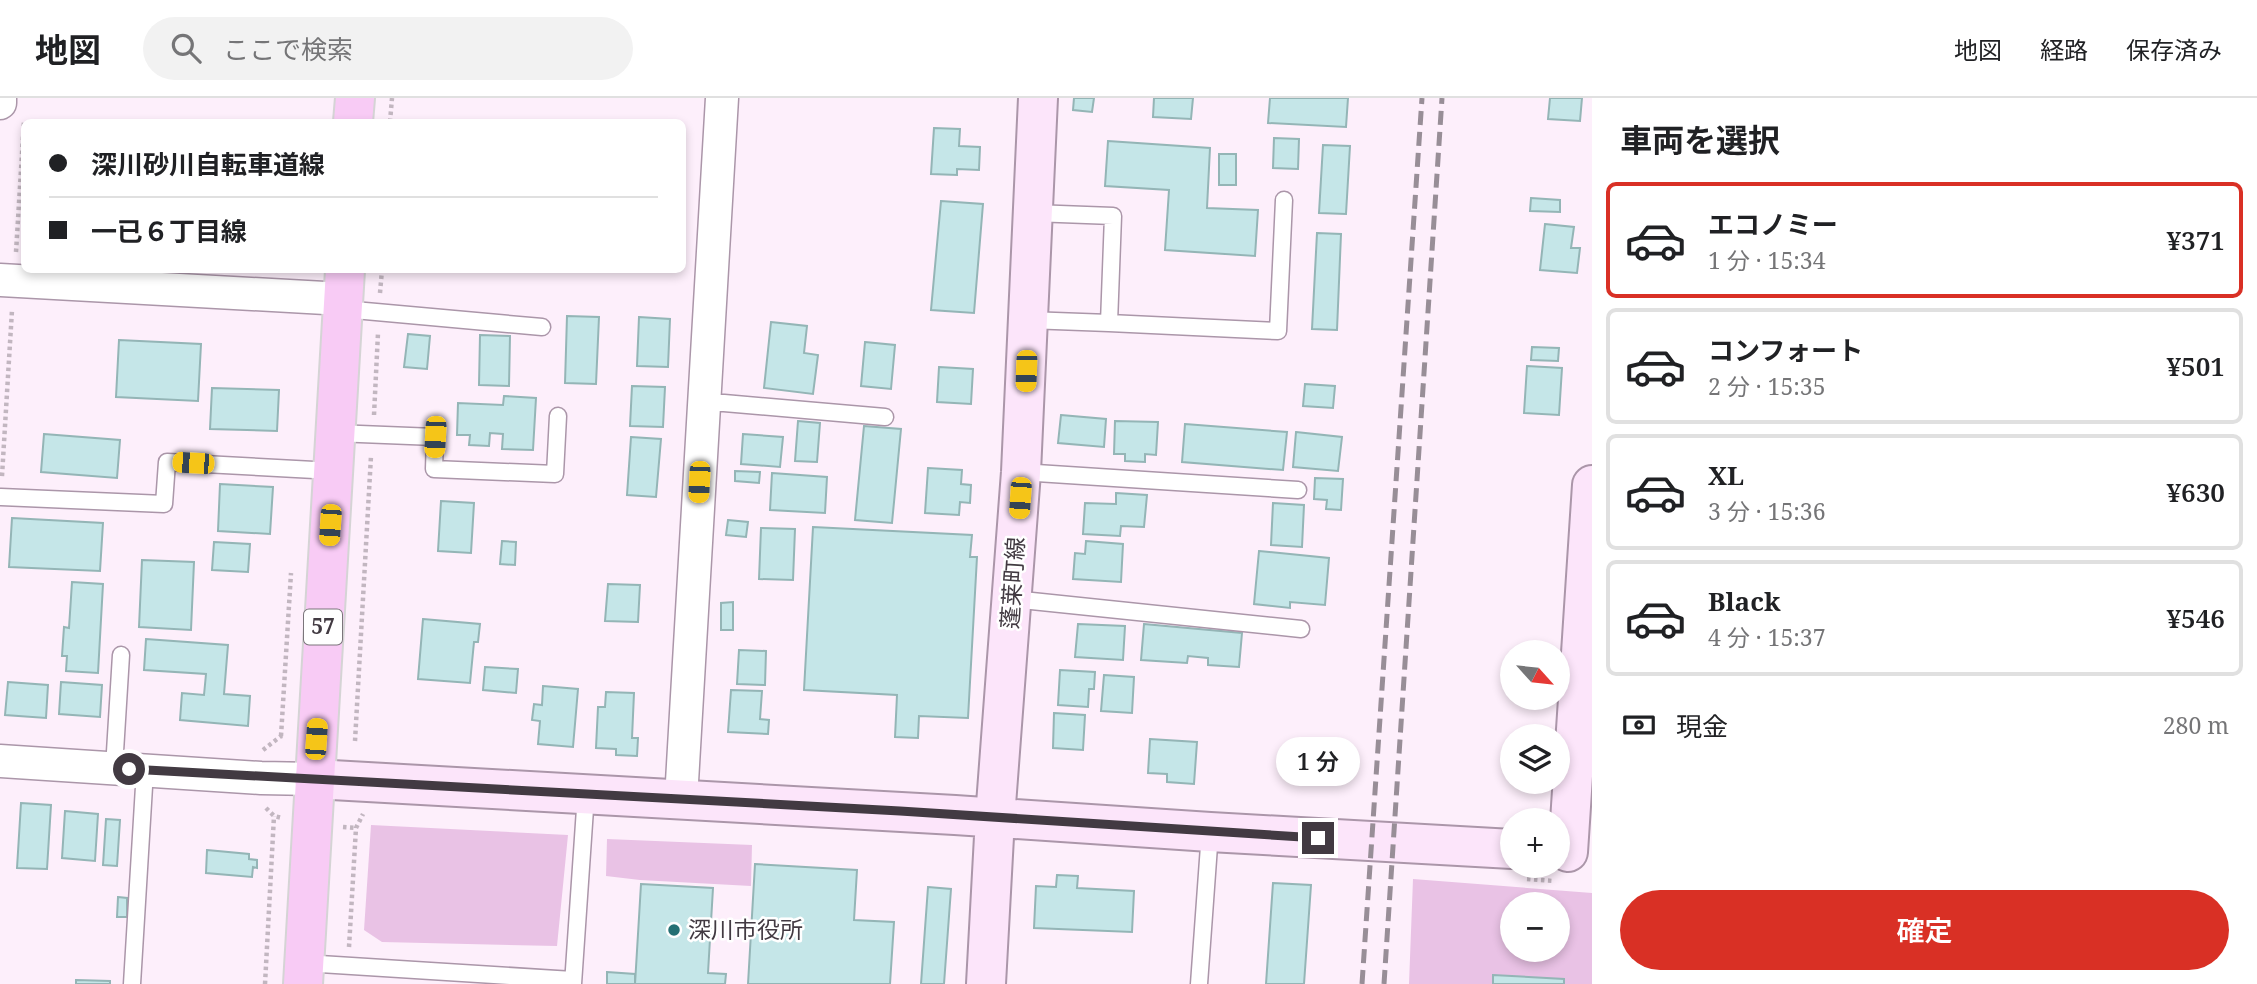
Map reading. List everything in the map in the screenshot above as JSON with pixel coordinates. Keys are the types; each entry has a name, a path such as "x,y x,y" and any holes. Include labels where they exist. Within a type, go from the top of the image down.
{"main road":[{"path":"353,119 355,98"},
{"name":"57","path":"303,974 335,433 352,298"}],"street":[{"path":"681,799 722,98"},
{"name":"蓬莱町線","path":"986,984 995,817 1021,472 1038,98"},
{"path":"0,280 352,298"},
{"path":"1572,852 1592,485"},
{"path":"0,761 1500,848"}],"lane":[{"path":"1028,320 1278,331 1284,200"},
{"path":"1033,214 1113,216 1109,323"},
{"path":"352,298 542,327"},
{"path":"704,403 885,417"},
{"path":"335,433 435,437 434,469 555,474 558,416"},
{"path":"1,496 164,504 167,462 333,471"},
{"path":"1021,472 1298,490"},
{"path":"1012,599 1301,629"},
{"path":"121,655 129,769 132,984"},
{"path":"303,974 348,967 573,982 586,794"},
{"path":"1199,984 1210,832"}],"path":[{"path":"390,119 392,98"},
{"path":"355,741 373,435 352,298 379,273"},
{"path":"265,984 274,816"},
{"path":"348,967 356,828"}],"shaded area":[{"path":"371,825 568,835 557,946 382,942 364,930"},
{"path":"607,839 752,845 751,886 606,876"},
{"path":"1413,879 1592,893 1592,984 1409,984"}],"building":[{"path":"1074,98 1094,98 1092,112 1073,110"},
{"path":"1154,98 1193,98 1191,119 1153,117"},
{"path":"1270,98 1348,98 1346,127 1268,123"},
{"path":"1550,98 1582,98 1580,121 1548,119"},
{"path":"934,128 960,129 959,146 980,147 979,170 957,169 957,175 931,174"},
{"path":"1274,138 1299,139 1298,169 1273,168"},
{"path":"1108,141 1210,148 1207,208 1258,210 1255,256 1165,250 1169,190 1105,186"},
{"path":"1323,145 1350,146 1346,214 1319,213"},
{"path":"1219,154 1236,154 1236,185 1219,185"},
{"path":"1531,198 1560,200 1560,212 1530,211"},
{"path":"941,201 983,204 974,313 931,310"},
{"path":"1545,224 1574,227 1571,248 1580,248 1577,273 1540,270"},
{"path":"1317,233 1341,234 1337,330 1312,329"},
{"path":"567,316 599,317 596,384 565,383"},
{"path":"639,317 670,319 668,367 637,366"},
{"path":"771,322 807,326 804,353 818,355 813,394 764,388"},
{"path":"408,334 430,336 427,369 404,367"},
{"path":"480,335 510,336 509,386 479,385"},
{"path":"119,340 201,344 198,401 116,397"},
{"path":"865,342 895,345 891,389 861,386"},
{"path":"1532,347 1559,348 1558,361 1531,360"},
{"path":"1527,366 1562,368 1559,415 1524,413"},
{"path":"939,367 973,369 971,404 937,402"},
{"path":"1305,384 1335,386 1333,408 1303,406"},
{"path":"632,386 665,387 663,427 630,426"},
{"path":"212,388 279,390 277,431 210,429"},
{"path":"504,396 536,398 533,450 502,449 503,434 490,433 489,446 469,445 470,435 457,435 458,403 503,405"},
{"path":"1061,415 1106,419 1104,447 1058,443"},
{"path":"798,421 820,423 817,462 795,461"},
{"path":"1115,421 1158,422 1156,455 1145,454 1145,462 1125,461 1125,454 1114,454"},
{"path":"1185,424 1287,432 1283,470 1182,462"},
{"path":"864,426 901,429 892,523 855,520"},
{"path":"1296,432 1342,437 1338,471 1293,467"},
{"path":"44,434 120,440 117,478 41,472"},
{"path":"743,434 783,437 780,467 741,464"},
{"path":"631,437 661,439 656,497 627,495"},
{"path":"928,468 962,470 961,484 971,485 970,503 960,502 959,515 925,513"},
{"path":"735,471 760,472 759,483 735,481"},
{"path":"772,473 827,477 825,513 770,510"},
{"path":"1315,478 1343,479 1341,510 1326,509 1327,500 1314,499"},
{"path":"220,484 273,487 270,534 218,531"},
{"path":"1116,493 1147,495 1144,527 1121,526 1120,536 1083,534 1085,503 1116,504"},
{"path":"441,501 474,503 471,553 438,551"},
{"path":"1273,503 1304,505 1302,547 1271,545"},
{"path":"12,518 103,523 100,571 9,567"},
{"path":"728,520 748,522 746,537 726,535"},
{"path":"813,527 972,535 970,557 977,557 968,718 919,716 918,738 895,737 897,695 804,690"},
{"path":"761,528 795,529 793,580 759,579"},
{"path":"502,541 516,542 515,565 500,564"},
{"path":"1086,541 1123,544 1121,582 1073,579 1075,553 1085,554"},
{"path":"214,542 250,544 248,572 212,570"},
{"path":"1259,551 1329,558 1325,605 1290,602 1290,608 1254,604"},
{"path":"142,560 194,562 191,630 139,627"},
{"path":"72,582 103,584 98,673 66,671 67,656 62,656 64,627 69,628"},
{"path":"608,584 640,585 638,622 605,621"},
{"path":"733,602 733,630 721,630 721,603"},
{"path":"423,619 480,624 478,642 474,642 470,683 418,679"},
{"path":"1078,624 1125,626 1123,660 1075,657"},
{"path":"1144,624 1242,633 1239,667 1208,665 1208,658 1188,656 1187,663 1141,660"},
{"path":"146,639 228,645 224,694 250,696 248,726 180,720 182,693 204,695 206,674 144,670"},
{"path":"739,650 766,651 765,685 737,684"},
{"path":"485,667 518,669 516,693 483,690"},
{"path":"1060,670 1095,672 1094,689 1089,689 1088,707 1058,705"},
{"path":"1104,675 1134,677 1132,713 1101,711"},
{"path":"8,682 48,685 46,718 5,715"},
{"path":"61,682 102,685 100,717 59,714"},
{"path":"543,686 578,689 573,747 538,744 540,721 532,720 534,704 542,705"},
{"path":"731,690 762,691 760,719 769,720 768,734 728,732"},
{"path":"606,692 634,693 632,738 638,738 637,756 616,755 616,749 596,748 598,707 605,707"},
{"path":"1054,713 1085,715 1083,750 1053,748"},
{"path":"1150,739 1197,742 1194,784 1167,782 1167,774 1148,773"},
{"path":"21,803 51,805 47,869 17,868"},
{"path":"65,811 98,814 95,861 62,858"},
{"path":"106,819 120,820 117,866 103,865"},
{"path":"207,850 249,854 249,859 257,860 257,868 253,867 252,877 206,873"},
{"path":"755,864 857,870 854,920 894,922 890,984 748,984"},
{"path":"1057,875 1078,876 1077,888 1134,891 1132,932 1034,928 1036,886 1056,887"},
{"path":"1273,883 1311,885 1304,984 1266,984"},
{"name":"深川市役所","path":"641,884 713,888 708,973 726,974 725,984 635,984"},
{"path":"928,887 951,889 944,984 921,984"},
{"path":"118,897 127,898 127,917 117,917"},
{"path":"607,972 635,974 635,984 607,984"},
{"path":"1493,975 1564,979 1564,984 1493,984"},
{"path":"76,980 110,981 110,984 76,984"}],"railway":[{"path":"1362,984 1422,98"},
{"path":"1384,984 1442,98"}],"place":[{"name":"深川市役所","path":"674,930"}],"route":[{"path":"129,769 900,811 1318,838"}]}
